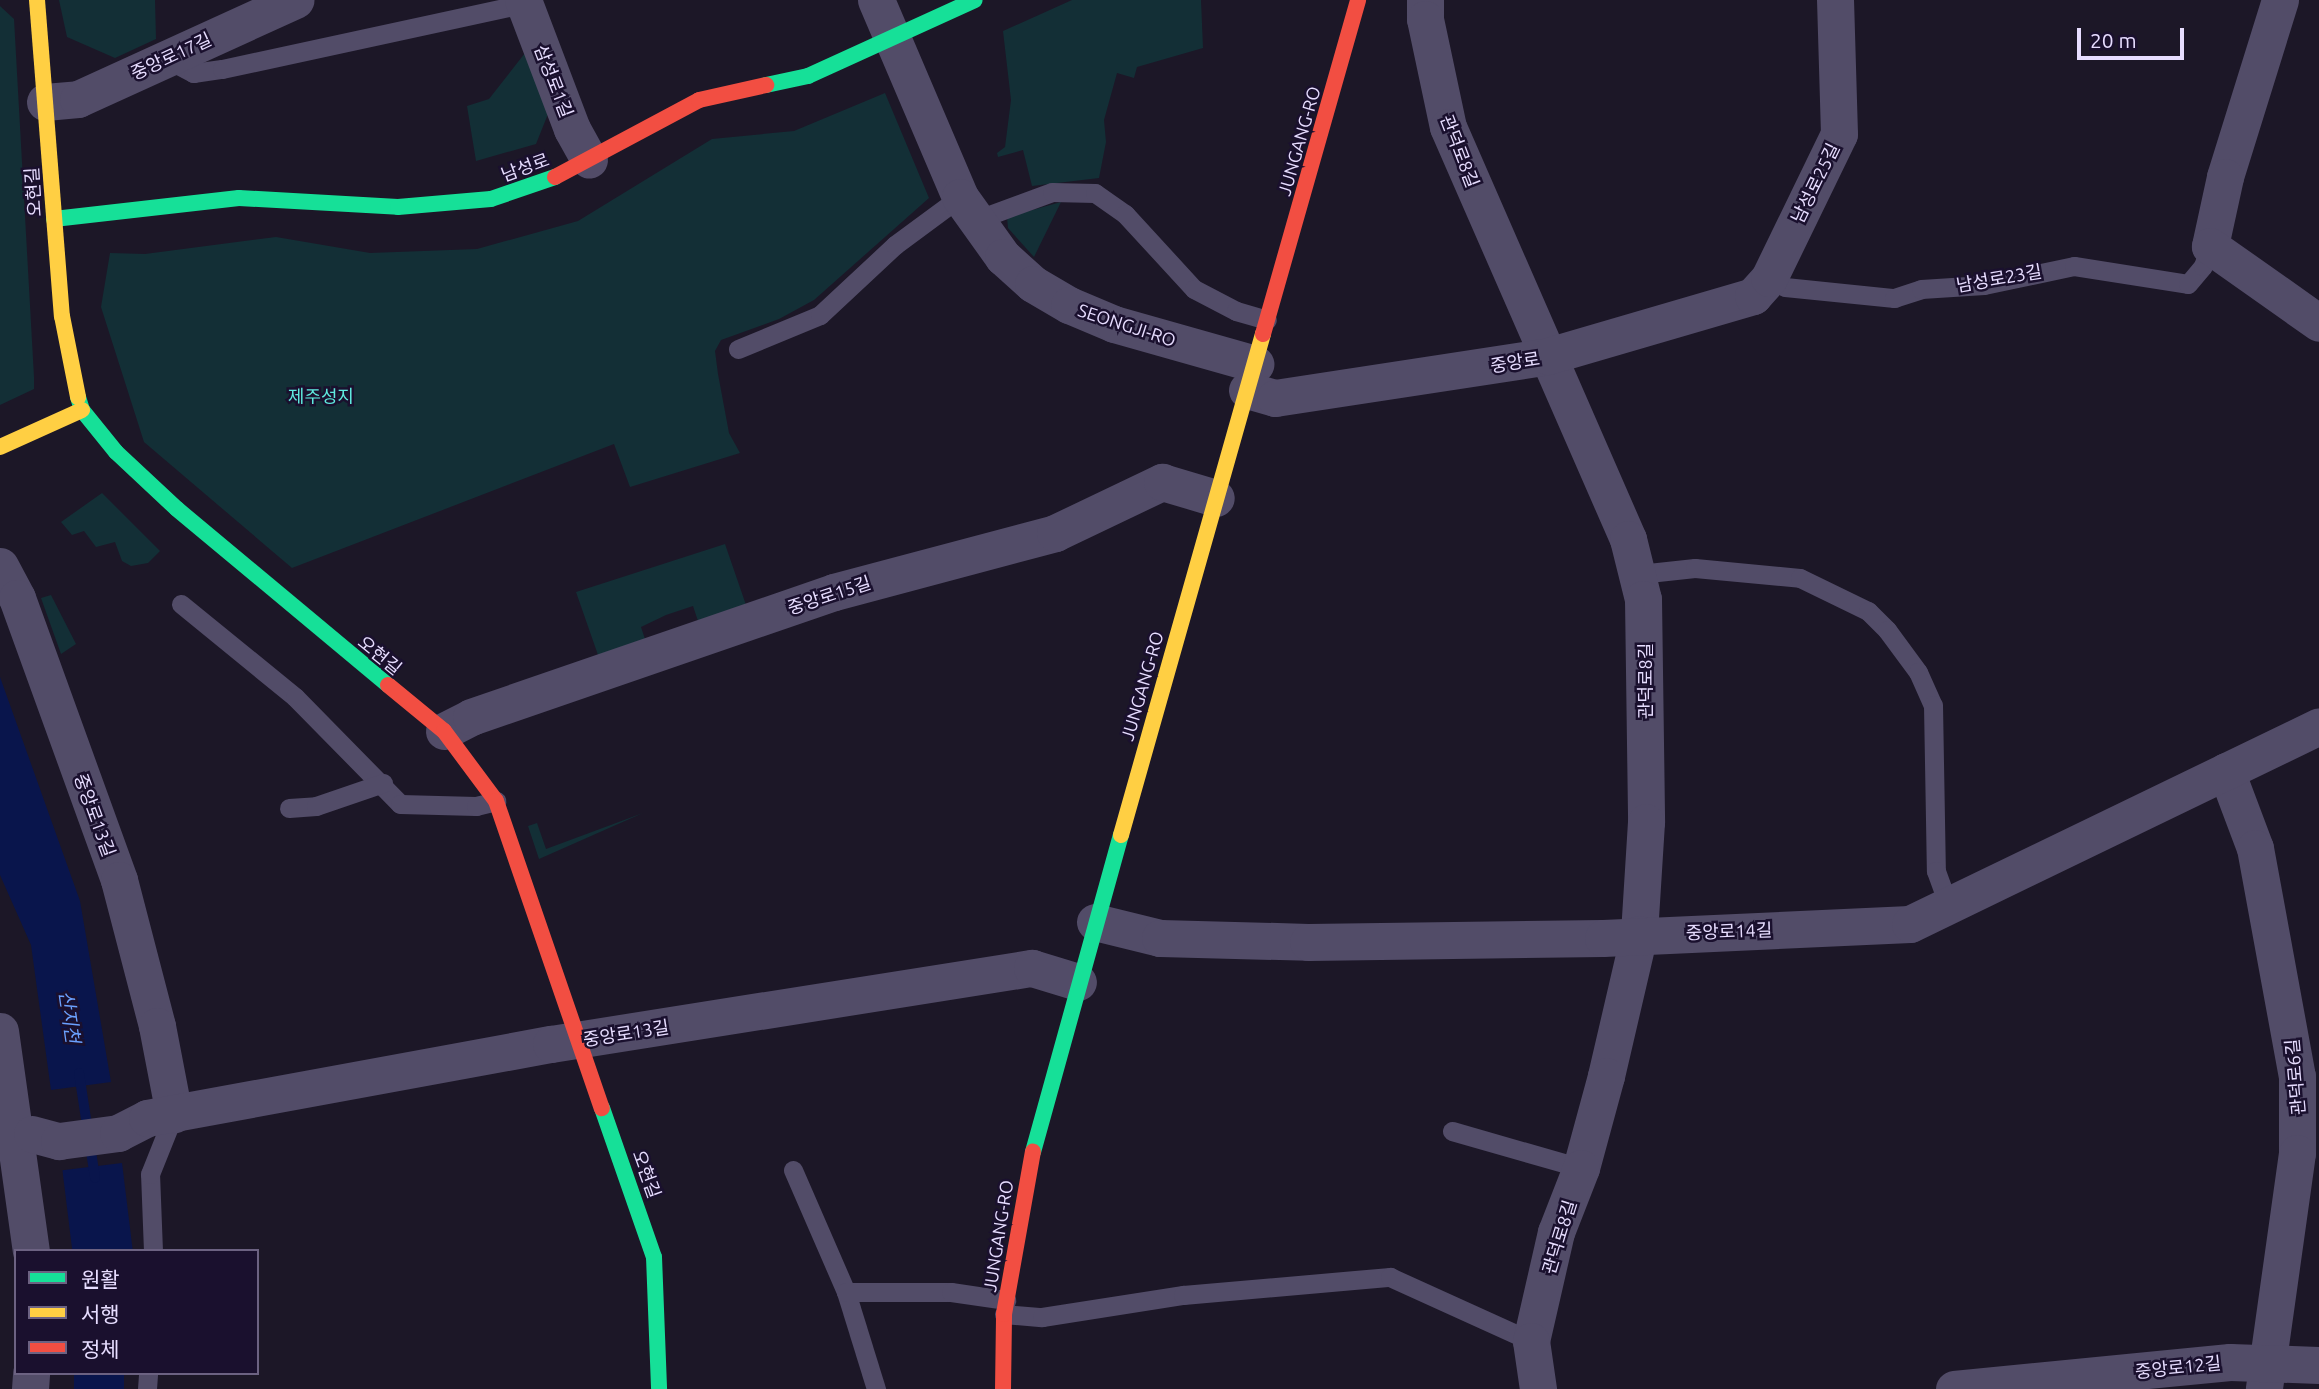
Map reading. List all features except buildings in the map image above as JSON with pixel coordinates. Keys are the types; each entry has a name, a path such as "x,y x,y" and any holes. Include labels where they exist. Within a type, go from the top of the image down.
{"street":[{"name":"오현길","path":"37,0 68,362 82,410 116,452 166,500 444,732 496,801 653,1257 659,1389"},
{"name":"중앙로17길","path":"45,102 78,99 295,0"},
{"name":"SEONGJI-RO","path":"876,0 968,209 1003,257 1032,284 1069,305 1251,377"},
{"name":"남성로","path":"54,219 239,198 354,206 467,202 529,189 589,160 699,100 808,76 975,0"},
{"name":"관덕로8길","path":"1426,0 1425,19 1448,127 1639,574 1645,632 1646,822 1639,934 1581,1168 1556,1232 1531,1341 1538,1389"},
{"name":"남성로25길","path":"1769,278 1839,134 1835,0"},
{"name":"남성로23길","path":"2210,246 2225,177 2280,0"},
{"name":"삼성로1길","path":"529,1 572,129 589,160"},
{"name":"JUNGANG-RO","path":"1003,1389 1005,1307 1031,1157 1078,982 1357,1"},
{"path":"2210,246 2319,323"},
{"name":"중앙로","path":"1251,377 1275,398 1548,356 1743,302 1769,278"},
{"path":"0,447 82,410"},
{"name":"중앙로15길","path":"444,732 484,712 834,592 1055,533 1162,482 1216,498"},
{"name":"중앙로13길","path":"0,566 17,598 119,880 158,1026 138,1119 577,1041 1032,968 1078,982"},
{"name":"중앙로14길","path":"1095,922 1160,938 1241,940 1639,934 1910,925 2319,726"},
{"name":"관덕로6길","path":"2226,771 2255,848 2308,1076 2265,1376"},
{"path":"0,1031 33,1134 31,1249"},
{"path":"33,1134 138,1119"},
{"name":"중앙로12길","path":"1954,1389 2265,1376 2319,1365"}],"lane":[{"path":"167,58 193,73 222,69 529,1"},
{"path":"738,349 820,315 895,245 968,209 1052,192 1095,193 1125,214 1195,289 1236,311 1268,320"},
{"name":"남성로23길","path":"1769,278 1785,287 1894,298 1921,289 1984,285 2074,266 2188,284 2203,266 2210,246"},
{"path":"1639,574 1695,568 1800,578 1857,604 1887,630 1918,672 1933,705 1936,872 1949,907"},
{"path":"181,604 295,697 383,783 400,804 476,806 496,801"},
{"path":"289,808 316,806 383,783"},
{"path":"138,1119 150,1174 153,1249"},
{"path":"1452,1131 1581,1168"},
{"path":"793,1170 846,1292 876,1389"},
{"path":"846,1292 951,1292 1042,1317 1183,1295 1390,1277 1531,1341"}],"green space":[{"path":"59,0 155,0 156,39 115,58 67,37"},
{"path":"1072,0 1201,0 1203,48 1137,67 1134,78 1117,73 1104,120 1106,142 1099,178 1032,186 1023,150 998,157 997,153 1005,147 1011,100 1003,31"},
{"path":"0,6 14,19 34,389 0,405"},
{"path":"525,53 548,114 536,144 476,161 467,106 489,99"},
{"name":"제주성지","path":"885,93 929,198 814,300 779,319 721,340 715,351 718,374 729,433 740,453 630,487 614,444 292,568 144,442 101,307 110,253 145,254 276,237 370,253 477,249 578,221 712,139 794,131"},
{"path":"1061,202 1034,257 1008,228 1007,217"},
{"path":"102,493 160,551 148,563 131,566 122,561 115,542 96,547 84,531 72,535 61,522"},
{"path":"725,544 746,605 698,621 693,606 666,615 641,627 645,639 598,655 576,592"},
{"path":"51,595 76,644 61,654 41,598"},
{"path":"643,813 539,859 528,826 537,823 546,849"}],"water":[{"path":"0,677 80,901 111,1082 51,1090 31,945 0,875"},
{"path":"122,1163 133,1249 72,1249 62,1170"},
{"path":"74,1375 124,1375 124,1389 74,1389"}],"waterway":[{"name":"산지천","path":"79,1073 95,1178"}],"traffic: fast":[{"path":"766,85 808,76 975,0"},
{"path":"54,219 239,198 398,207 491,199 555,177"},
{"path":"78,397 82,410 116,452 177,509 388,685"},
{"path":"1033,1152 1121,835"},
{"path":"602,1108 654,1257 659,1389"}],"traffic: slow":[{"path":"37,0 62,316 78,397"},
{"path":"1121,835 1263,334"},
{"path":"0,447 82,410"}],"traffic: jam":[{"path":"1263,334 1358,0"},
{"path":"555,177 699,100 766,85"},
{"path":"388,685 444,731 496,801 602,1108"},
{"path":"1003,1389 1004,1314 1033,1152"}]}
